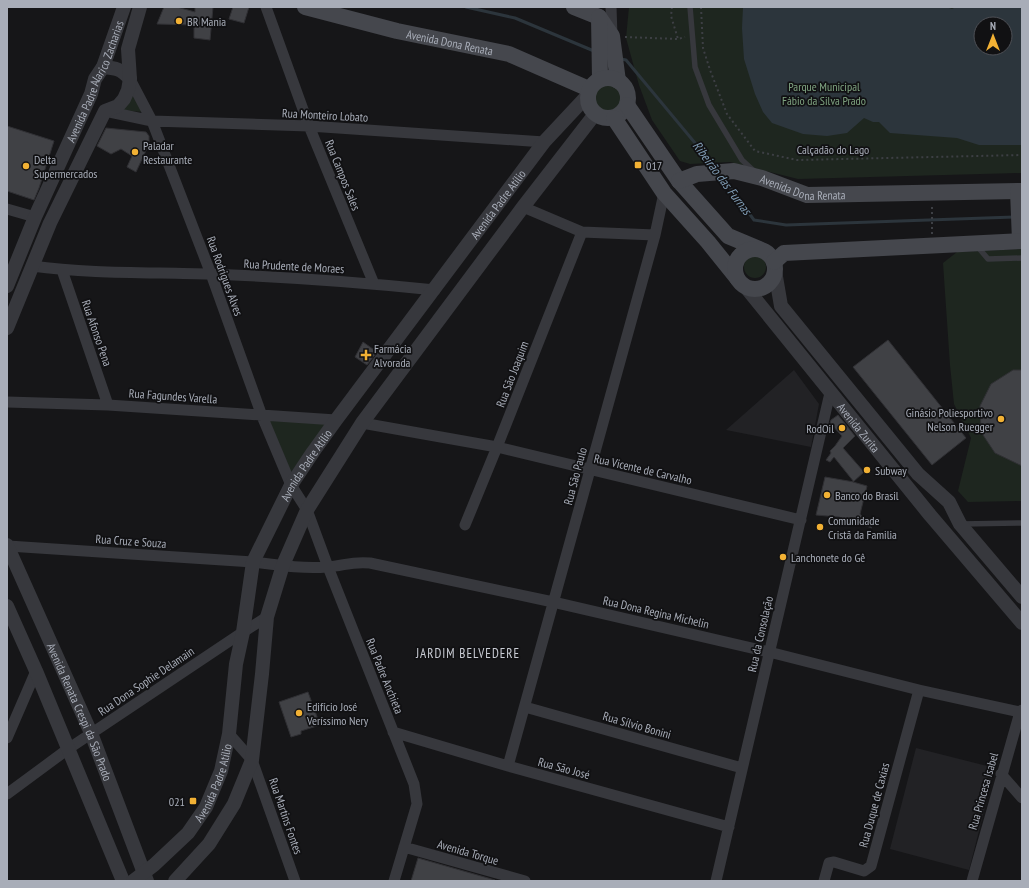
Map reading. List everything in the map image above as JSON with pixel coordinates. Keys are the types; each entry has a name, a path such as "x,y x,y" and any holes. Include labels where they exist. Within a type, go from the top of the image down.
{"main road":[{"name":"Avenida Dona Renata","path":"305,7 397,31 509,54 592,88"},
{"path":"574,7 604,10"},
{"path":"592,88 613,78 624,85 628,98 627,104 620,115 614,118 600,118 595,114 588,103 592,88 604,10"},
{"path":"604,10 612,36 618,81"},
{"path":"627,104 679,181 728,236 759,249 778,262 1021,237 1019,196"},
{"path":"614,118 664,193 708,242 740,282 750,288 757,289 763,287 773,278 778,262"},
{"name":"Avenida Dona Renata","path":"679,181 697,174 734,170 762,178 807,195 1019,196"},
{"path":"740,282 735,265 737,260 746,251 759,249"}],"street":[{"name":"Avenida Padre Alarico Zacharias","path":"7,286 35,218 91,94 95,79 103,68 124,7"},
{"path":"7,328 50,223 105,111 118,106 124,99 128,90 130,79 128,49 140,7"},
{"name":"Rua Campos Sales","path":"266,7 309,126 374,284"},
{"path":"103,68 114,68 124,71 130,79"},
{"name":"Rua Rodrigues Alves","path":"130,79 152,121 211,274 262,416 291,485"},
{"name":"Avenida Padre Atílio","path":"141,878 188,833 206,807 221,771 229,734 236,664 243,632 253,562 291,485 336,420 435,290 544,142 592,88"},
{"path":"91,94 96,104 105,111"},
{"name":"Rua Monteiro Lobato","path":"105,111 152,121 309,126 544,142"},
{"name":"Avenida Padre Atílio","path":"175,881 209,844 234,804 252,760 267,618 283,565 307,510 362,423 523,207 595,114"},
{"path":"544,142 570,146"},
{"name":"Rua São Paulo","path":"508,766 655,235 664,193"},
{"path":"523,207 582,232 655,235"},
{"path":"7,209 35,218"},
{"name":"Rua São Joaquim","path":"465,525 582,232"},
{"name":"Avenida Zurita","path":"778,262 781,306 918,474 949,502 960,524 1022,597"},
{"name":"Rua Prudente de Moraes","path":"32,266 62,270 211,274 374,284 435,290"},
{"name":"Rua Afonso Pena","path":"62,270 108,405"},
{"name":"Avenida Zurita","path":"740,282 930,515 1022,623"},
{"name":"Rua da Consolação","path":"716,881 830,393"},
{"name":"Rua Fagundes Varella","path":"7,402 108,405 336,420"},
{"name":"Rua Vicente de Carvalho","path":"362,423 497,447 801,520"},
{"name":"Rua Padre Anchieta","path":"291,485 307,510 414,784 417,804 394,881"},
{"path":"930,515 949,502"},
{"name":"Rua Cruz e Souza","path":"7,545 283,565"},
{"name":"Avenida Renata Crespi da São Prado","path":"7,545 91,733 141,878"},
{"name":"Rua Dona Regina Michelin","path":"283,565 328,567 351,562 370,563 554,602 769,652 919,690 1021,711"},
{"name":"Avenida Renata Crespi da São Prado","path":"7,606 36,671 123,881"},
{"name":"Rua Dona Sophie Delamain","path":"7,794 91,733 243,632 267,618"},
{"path":"7,738 36,671"},
{"name":"Rua Duque de Caxias","path":"824,881 829,863 834,862 864,871 871,866 919,690"},
{"name":"Rua Sílvio Bonini","path":"525,707 742,768"},
{"name":"Rua Princesa Isabel","path":"972,881 1001,774 1021,711"},
{"name":"Rua São José","path":"393,732 508,766 728,827"},
{"path":"229,734 252,760"},
{"name":"Rua Martins Fontes","path":"252,760 295,881"},
{"path":"1001,774 1022,798"},
{"name":"Avenida Torque","path":"404,847 525,881"}],"lane":[{"path":"690,7 696,67 709,104 742,160 762,178"},
{"path":"974,243 988,259 1022,258"},
{"path":"960,524 1022,522"}],"path":[{"path":"672,7 671,16 678,39"},
{"name":"Calçadão do Lago","path":"701,7 703,48 727,114 755,151 797,160 1022,155"},
{"path":"612,36 678,39 702,34"},
{"path":"932,209 932,234"}],"shaded area":[{"path":"743,7 946,7 952,9 956,7 1022,7 1022,145 979,145 957,138 890,133 879,122 873,122 864,118 847,133 827,136 803,134 772,123 763,112 755,94 744,59 742,28"},
{"path":"794,370 819,404 811,447 726,430"},
{"path":"916,748 995,768 969,870 890,849"}],"green space":[{"name":"Parque Municipal Fábio da Silva Prado","path":"629,7 1022,7 1022,173 798,179 730,162 690,164 680,161 652,120 639,85 626,38"},
{"path":"608,85 617,89 621,98 617,107 608,111 599,107 595,98 599,89"},
{"path":"134,94 143,112 121,110"},
{"path":"1022,249 1022,501 968,502 958,491 971,438 954,404 943,263 957,252"},
{"path":"755,256 759,257 765,263 765,271 759,277 755,278 751,277 745,271 744,267 745,263 751,257"},
{"path":"269,420 327,424 291,472"}],"building":[{"path":"164,7 177,7 195,12 195,7 213,7 210,40 194,38 194,25 157,24"},
{"path":"233,7 249,7 244,23 229,19"},
{"name":"Delta Supermercados","path":"7,126 54,141 34,200 7,191"},
{"name":"Paladar Restaurante","path":"106,128 146,132 149,136 149,144 136,172 127,167 132,156 121,149 111,154 97,146"},
{"path":"888,340 966,438 932,465 853,367"},
{"name":"Farmácia Alvorada","path":"363,342 377,352 367,365 355,357"},
{"name":"Ginásio Poliesportivo Nelson Ruegger","path":"1013,370 1022,370 1022,466 995,453 981,432 980,406 991,384"},
{"path":"838,415 855,436 843,448 864,472 854,481 834,457 830,462 826,460 831,453 830,451 842,436 830,423 831,420"},
{"path":"825,477 867,486 860,514 872,528 839,517 816,515"},
{"name":"Edifício José Veríssimo Nery","path":"308,692 320,725 301,731 301,734 291,737 279,702"},
{"path":"418,858 495,880 495,881 411,881"}],"waterway":[{"name":"Ribeirão das Furnas","path":"466,7 515,18 594,51"},
{"name":"Ribeirão das Furnas","path":"621,59 626,60 715,167"},
{"name":"Ribeirão das Furnas","path":"723,178 754,220 786,225 1014,217"}],"place":[{"name":"BR Mania","path":"179,21"},
{"name":"Paladar Restaurante","path":"135,152"},
{"name":"017","path":"638,165"},
{"name":"Delta Supermercados","path":"26,166"},
{"name":"Farmácia Alvorada","path":"366,355"},
{"name":"Ginásio Poliesportivo Nelson Ruegger","path":"1001,419"},
{"name":"RodOil","path":"842,428"},
{"name":"Subway","path":"867,470"},
{"name":"Banco do Brasil","path":"827,495"},
{"name":"Comunidade Cristã da Familia","path":"820,527"},
{"name":"Lanchonete do Gê","path":"783,557"},
{"name":"Edifício José Veríssimo Nery","path":"299,713"},
{"name":"021","path":"193,801"}],"district":[{"name":"JARDIM BELVEDERE","path":"468,653"}]}
